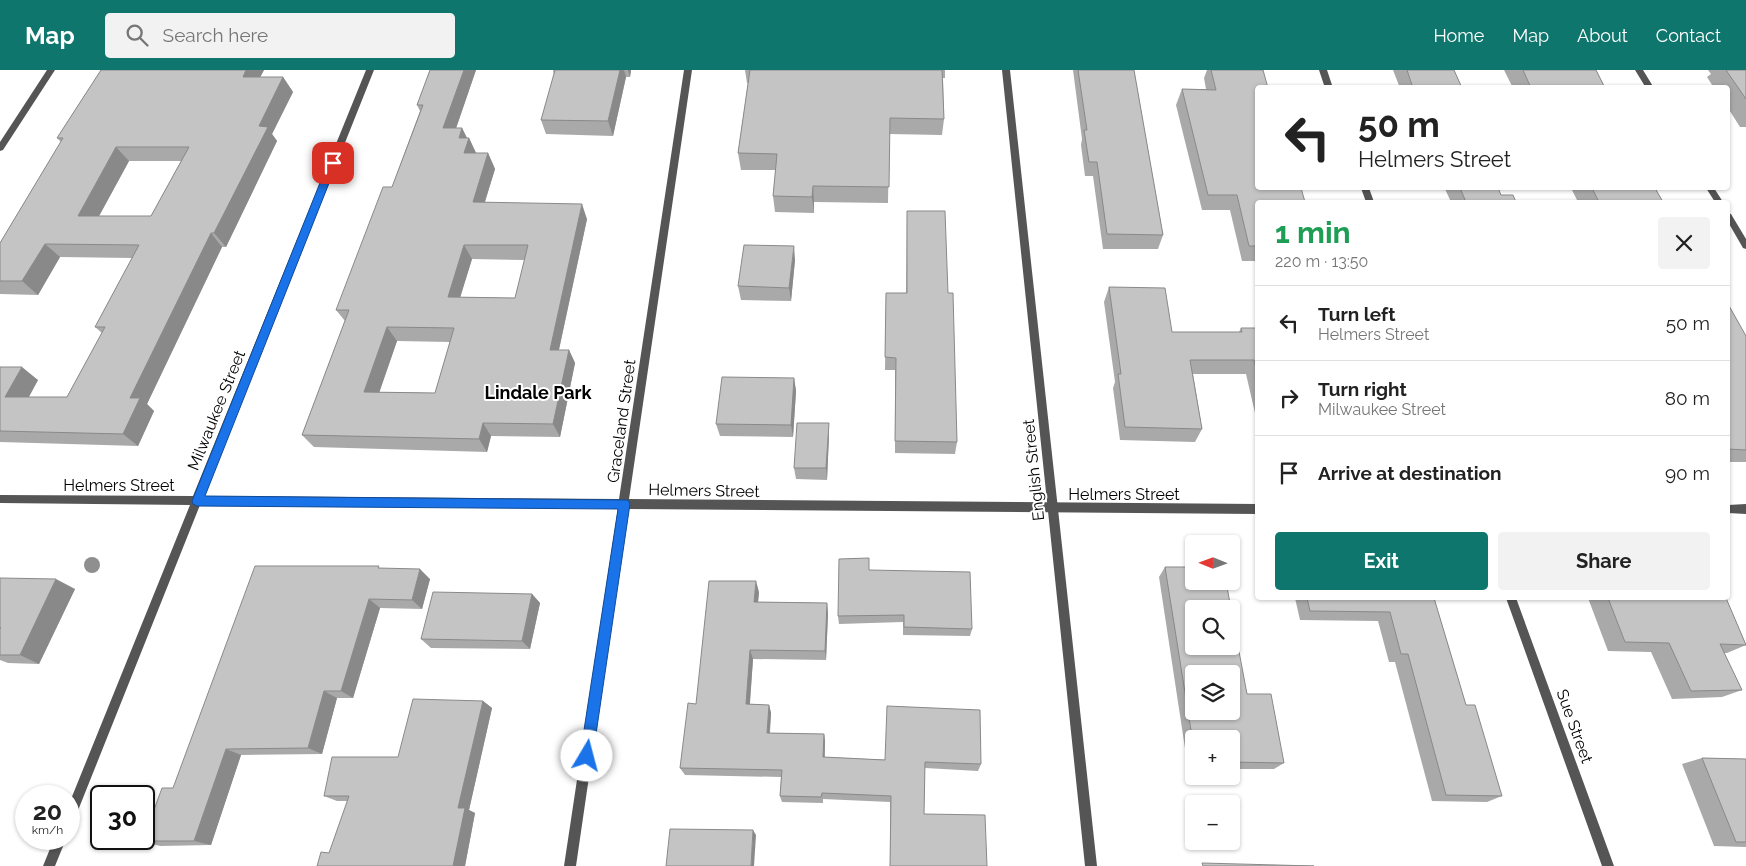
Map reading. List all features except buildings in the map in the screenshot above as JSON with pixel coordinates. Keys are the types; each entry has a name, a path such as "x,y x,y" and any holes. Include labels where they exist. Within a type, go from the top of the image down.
{"street":[{"path":"0,148 52,70"},
{"name":"Milwaukee Street","path":"80,791 370,70"},
{"name":"Graceland Street","path":"570,866 688,70"},
{"name":"English Street","path":"1006,70 1091,866"},
{"path":"1323,70 1328,85"},
{"path":"1639,70 1648,85"},
{"path":"1730,219 1746,246"},
{"name":"Helmers Street","path":"0,499 1052,509 1255,509"},
{"path":"1730,509 1746,509"},
{"name":"Sue Street","path":"1512,600 1608,866"},
{"path":"49,866 56,850"}],"district":[{"name":"Lindale Park","path":"538,393"}],"route":[{"path":"333,163 197,501 624,504 587,756"}]}
